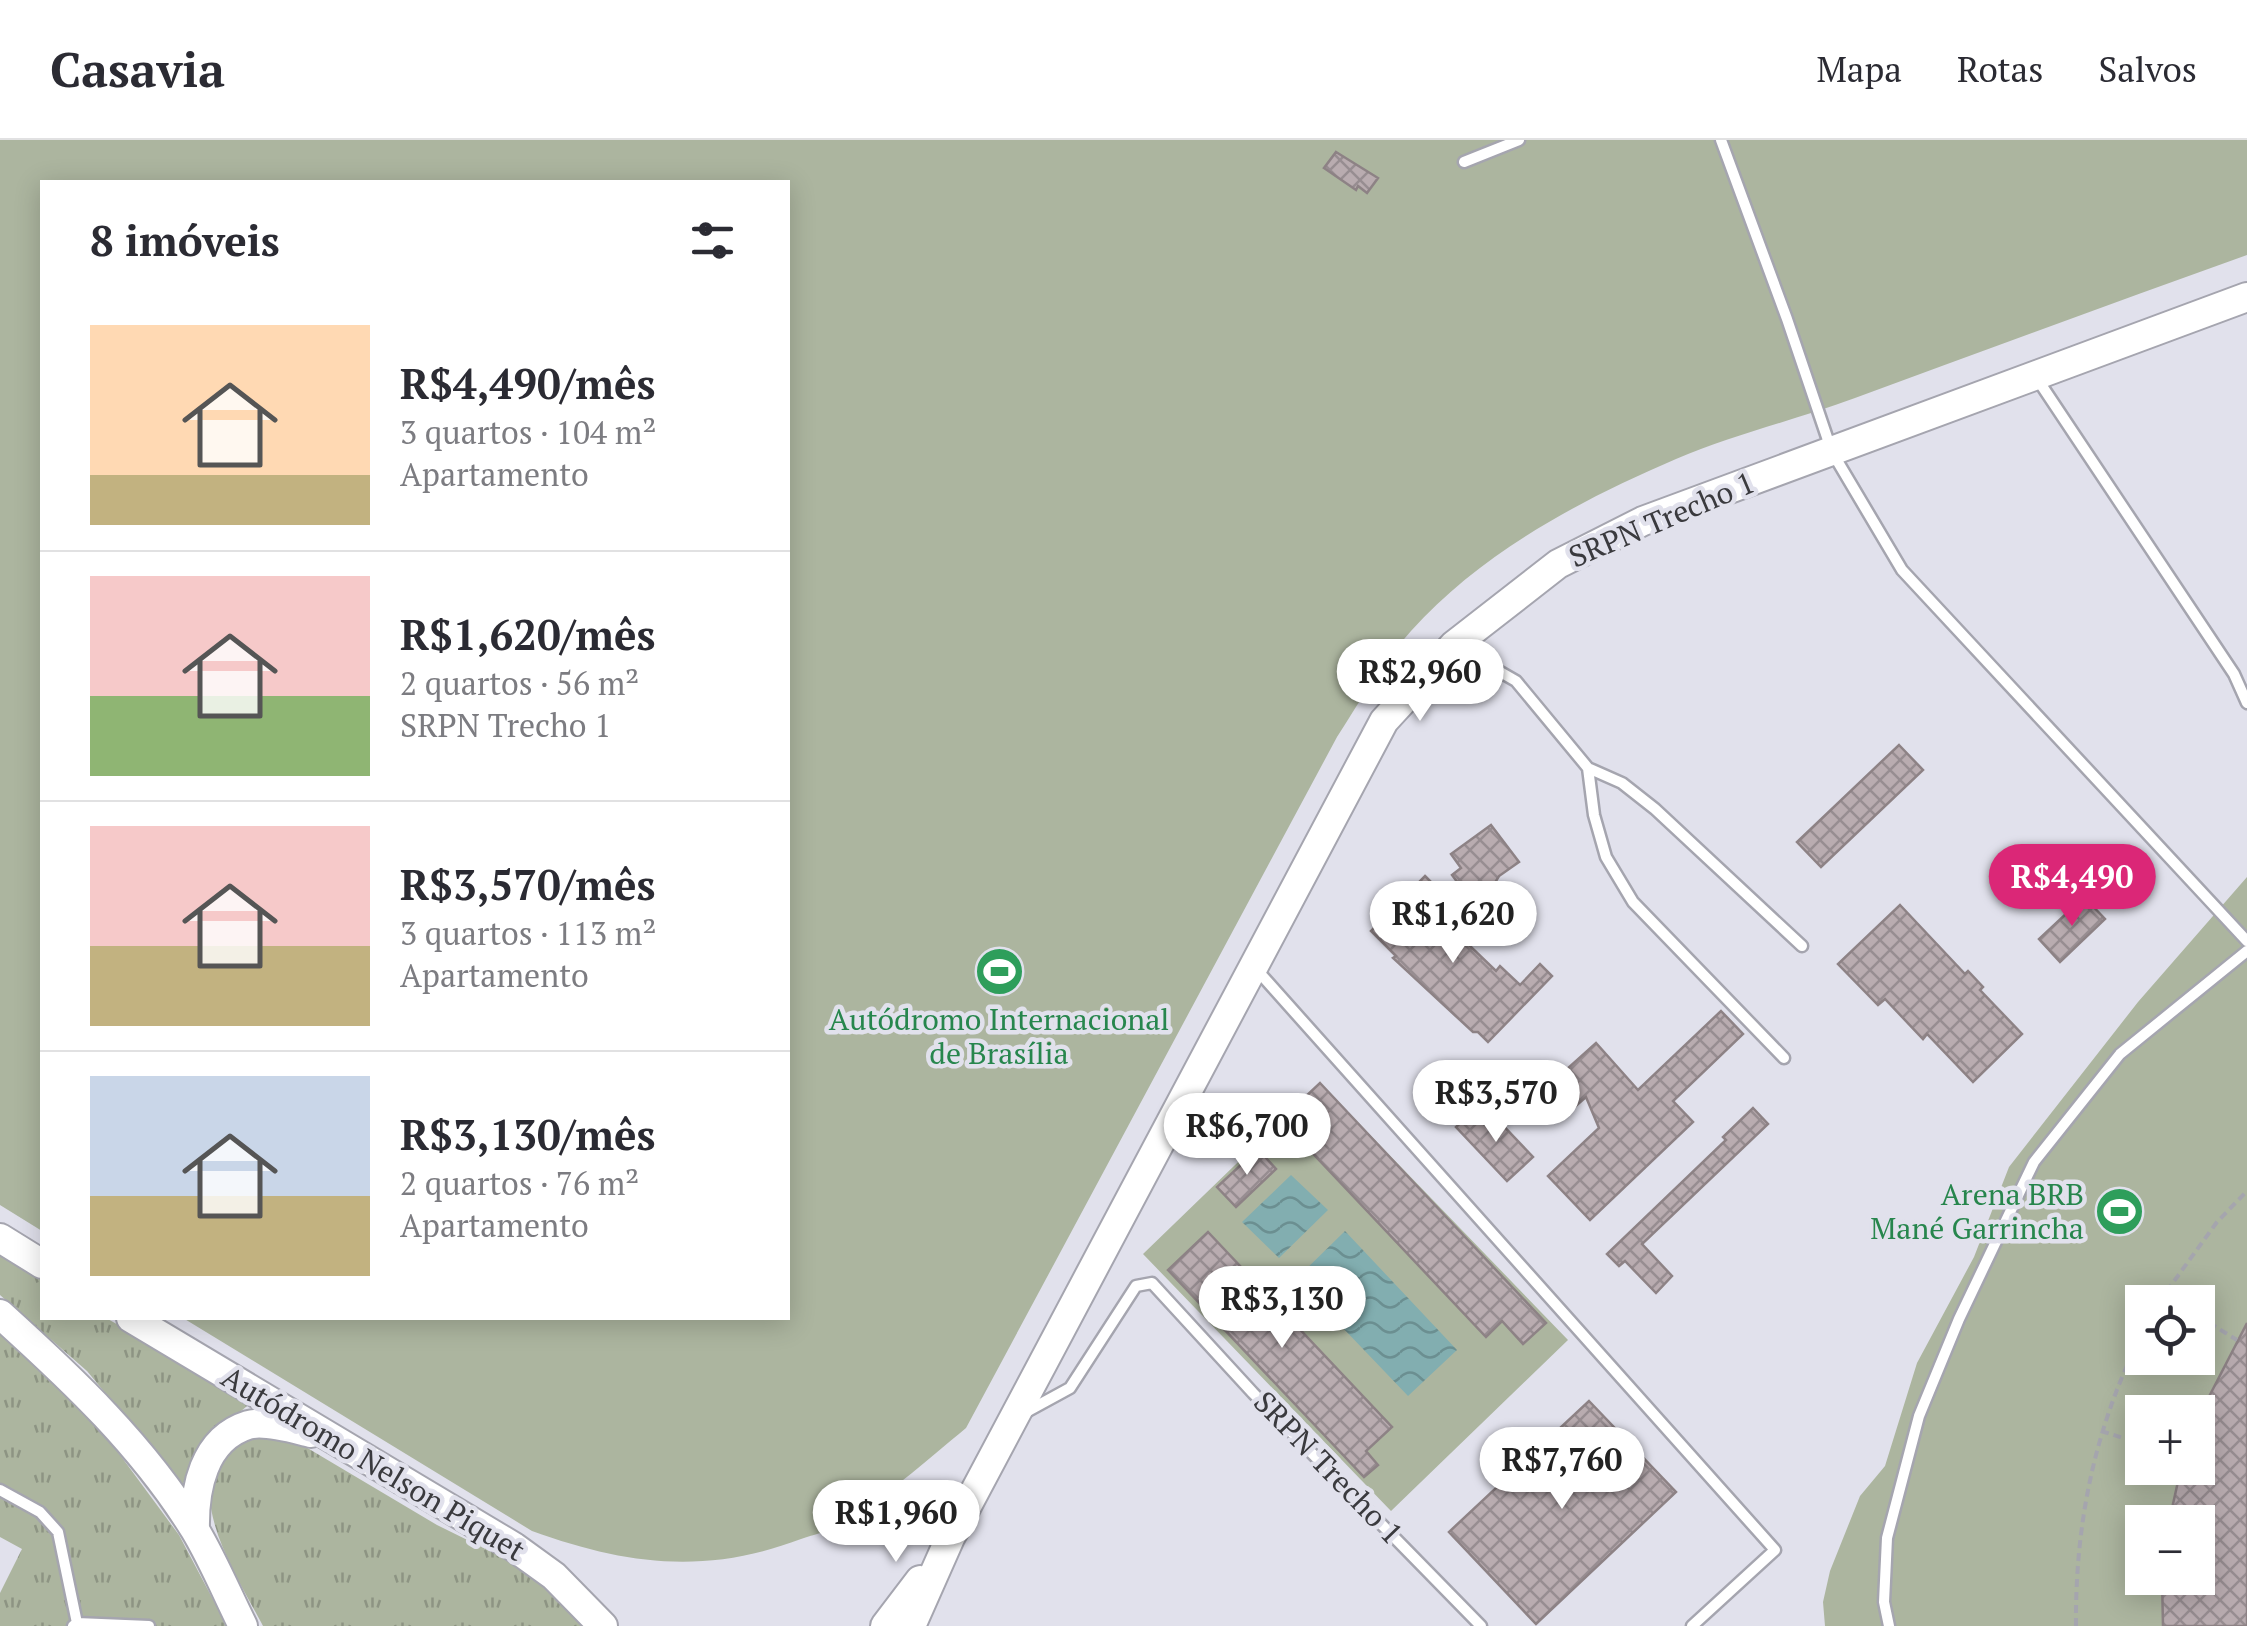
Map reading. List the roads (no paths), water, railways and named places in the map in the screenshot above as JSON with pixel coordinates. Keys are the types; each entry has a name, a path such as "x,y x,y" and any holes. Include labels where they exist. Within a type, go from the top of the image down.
{"main road":[{"name":"SRPN Trecho 1","path":"911,1626 950,1538 1384,721 1454,645 1558,564 1643,521 2247,297"},
{"path":"0,1238 40,1263"},
{"path":"0,1314 84,1390 140,1453 195,1530 243,1626"},
{"name":"Autódromo Nelson Piquet","path":"135,1320 514,1548 554,1576 603,1626"},
{"path":"195,1530 194,1498 204,1467 223,1438 251,1424 327,1436"},
{"name":"SRPN Trecho 1","path":"885,1626 950,1538"}],"lane":[{"path":"1464,162 1498,144 1520,140"},
{"path":"1721,140 1832,452 1902,570 2247,941"},
{"path":"2035,376 2234,674 2247,703"},
{"path":"1454,645 1516,681 1588,768 1622,784 1655,808 1802,946"},
{"path":"1588,768 1594,815 1606,857 1633,902 1784,1058"},
{"path":"1889,1626 1884,1602 1887,1538 1919,1416 1959,1319 2034,1162 2120,1054 2247,952"},
{"path":"1253,966 1774,1550 1692,1626"},
{"name":"SRPN Trecho 1","path":"1012,1420 1070,1388 1136,1286 1152,1283 1481,1626"},
{"path":"0,1490 40,1512 58,1532 75,1624 149,1626"}],"water":[{"path":"1291,1175 1328,1210 1279,1258 1242,1222"},
{"path":"1345,1231 1457,1350 1408,1396 1296,1279"}],"place":[{"name":"Autódromo Internacional de Brasília","path":"999,971"},
{"name":"Arena BRB Mané Garrincha","path":"2119,1212"}]}
